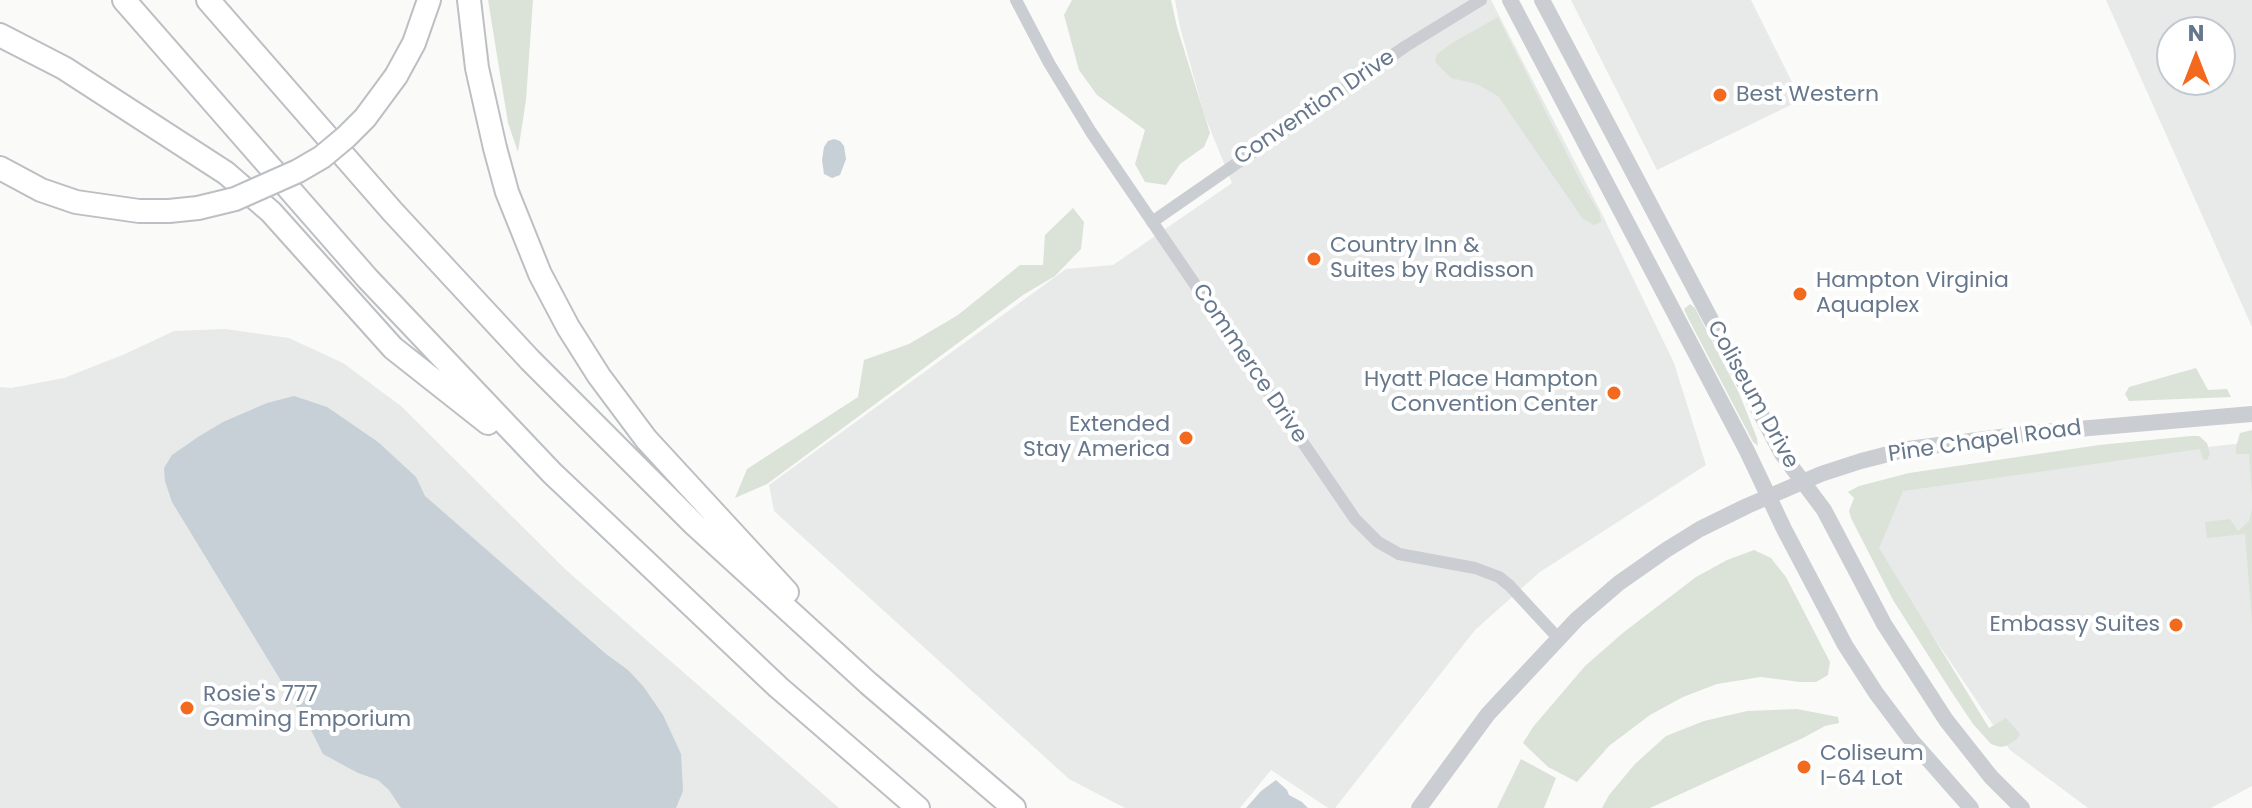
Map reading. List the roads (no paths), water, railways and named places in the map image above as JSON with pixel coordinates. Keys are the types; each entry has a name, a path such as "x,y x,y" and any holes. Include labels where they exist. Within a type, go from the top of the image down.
{"highway":[{"path":"124,0 368,279 552,473 767,677 918,808"},
{"path":"208,0 392,211 530,360 695,525 868,683 1014,808"},
{"path":"0,168 41,190 76,202 139,211 198,208 235,199 298,171 322,157 346,137 373,108 396,76 414,43 429,0"},
{"path":"469,0 477,68 507,192 540,274 568,327 599,376 646,439 868,683"},
{"path":"0,35 64,68 226,173 271,212 393,348 552,473"}],"street":[{"name":"Commerce Drive","path":"1016,0 1049,63 1091,132 1366,532 1387,549 1399,554 1475,568 1499,577 1558,638"},
{"name":"Convention Drive","path":"1152,222 1406,46 1481,0"},
{"name":"Coliseum Drive","path":"1510,0 1838,632 1860,669 1912,741 1971,808"},
{"name":"Coliseum Drive","path":"1542,0 1782,454 1824,510 1884,624 1937,708 1973,755 2022,808"},
{"name":"Pine Chapel Road","path":"1419,808 1488,714 1558,638 1619,583 1700,529 1769,496 1872,458 1931,446 2032,433 2252,414"}],"place":[{"name":"Best Western","path":"1720,95"},
{"name":"Country Inn & Suites by Radisson","path":"1314,259"},
{"name":"Hampton Virginia Aquaplex","path":"1800,294"},
{"name":"Hyatt Place Hampton Convention Center","path":"1614,393"},
{"name":"Extended Stay America","path":"1186,438"},
{"name":"Embassy Suites","path":"2176,625"},
{"name":"Rosie's 777 Gaming Emporium","path":"187,708"},
{"name":"Coliseum I-64 Lot","path":"1804,767"}]}
